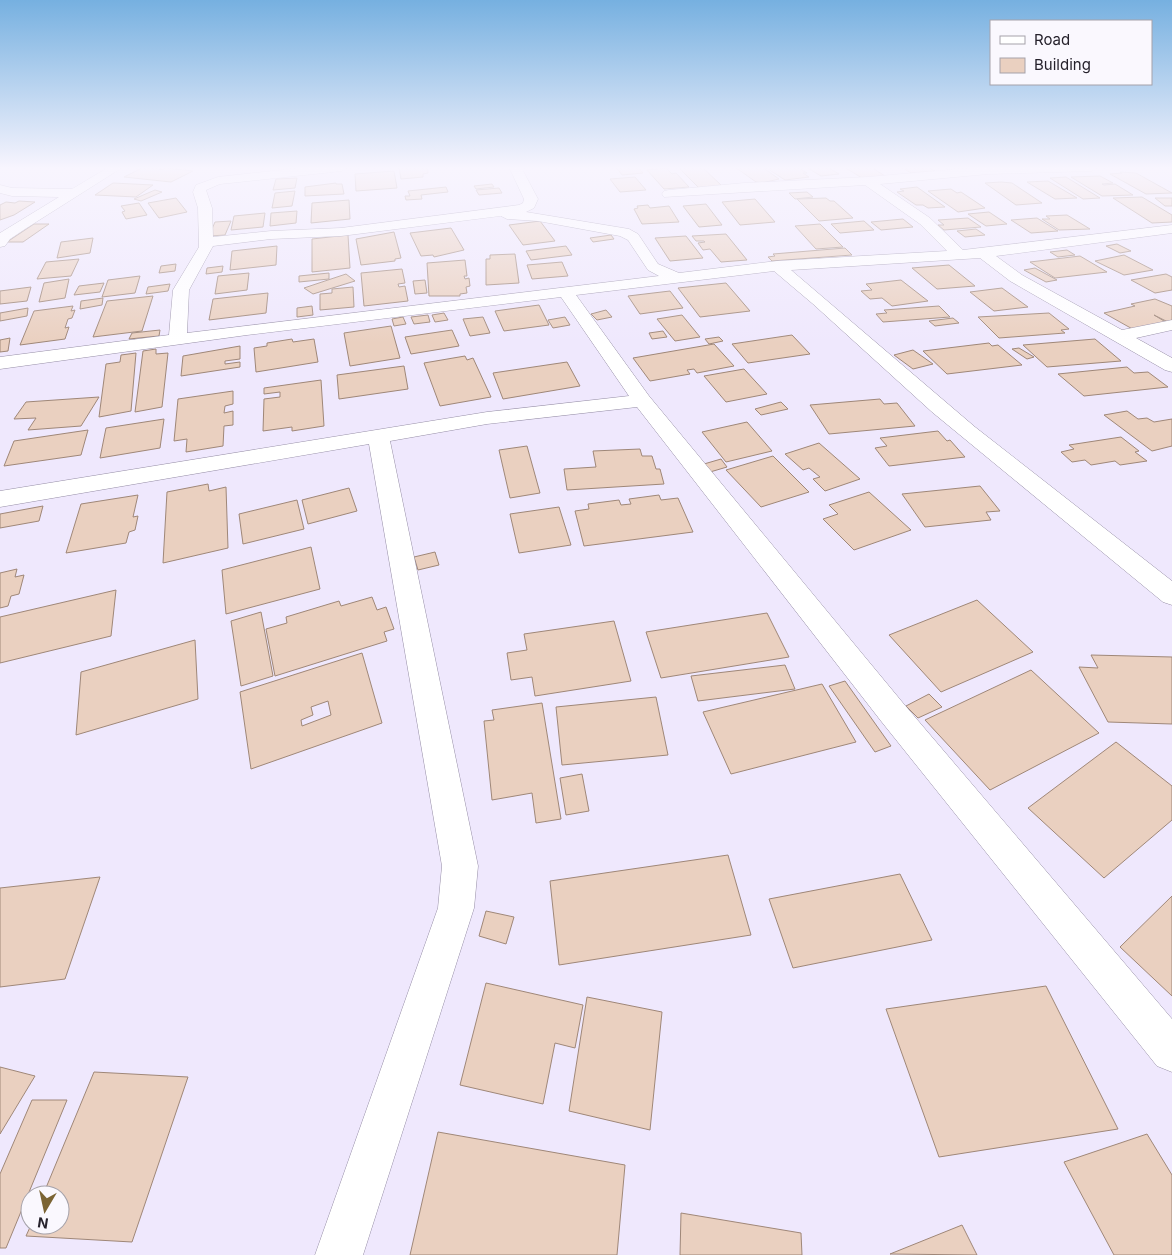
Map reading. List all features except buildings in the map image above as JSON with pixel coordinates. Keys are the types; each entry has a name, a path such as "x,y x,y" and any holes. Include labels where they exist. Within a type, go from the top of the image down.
{"street":[{"path":"3,237 21,226"},
{"path":"178,339 181,290 206,247 206,226"},
{"path":"206,242 271,235 341,232 394,226"},
{"path":"587,226 624,232 633,236 651,275"},
{"path":"930,226 960,255"},
{"path":"0,363 178,339 566,293 651,275 678,279 777,266 983,253 1172,229"},
{"path":"983,253 1016,278 1172,366"},
{"path":"777,266 819,299 868,346 940,409 1172,595"},
{"path":"566,293 642,400 892,712 1172,1051"},
{"path":"1121,336 1172,325"},
{"path":"0,499 487,418 642,400"},
{"path":"339,1255 456,908 460,866 378,436"}]}
